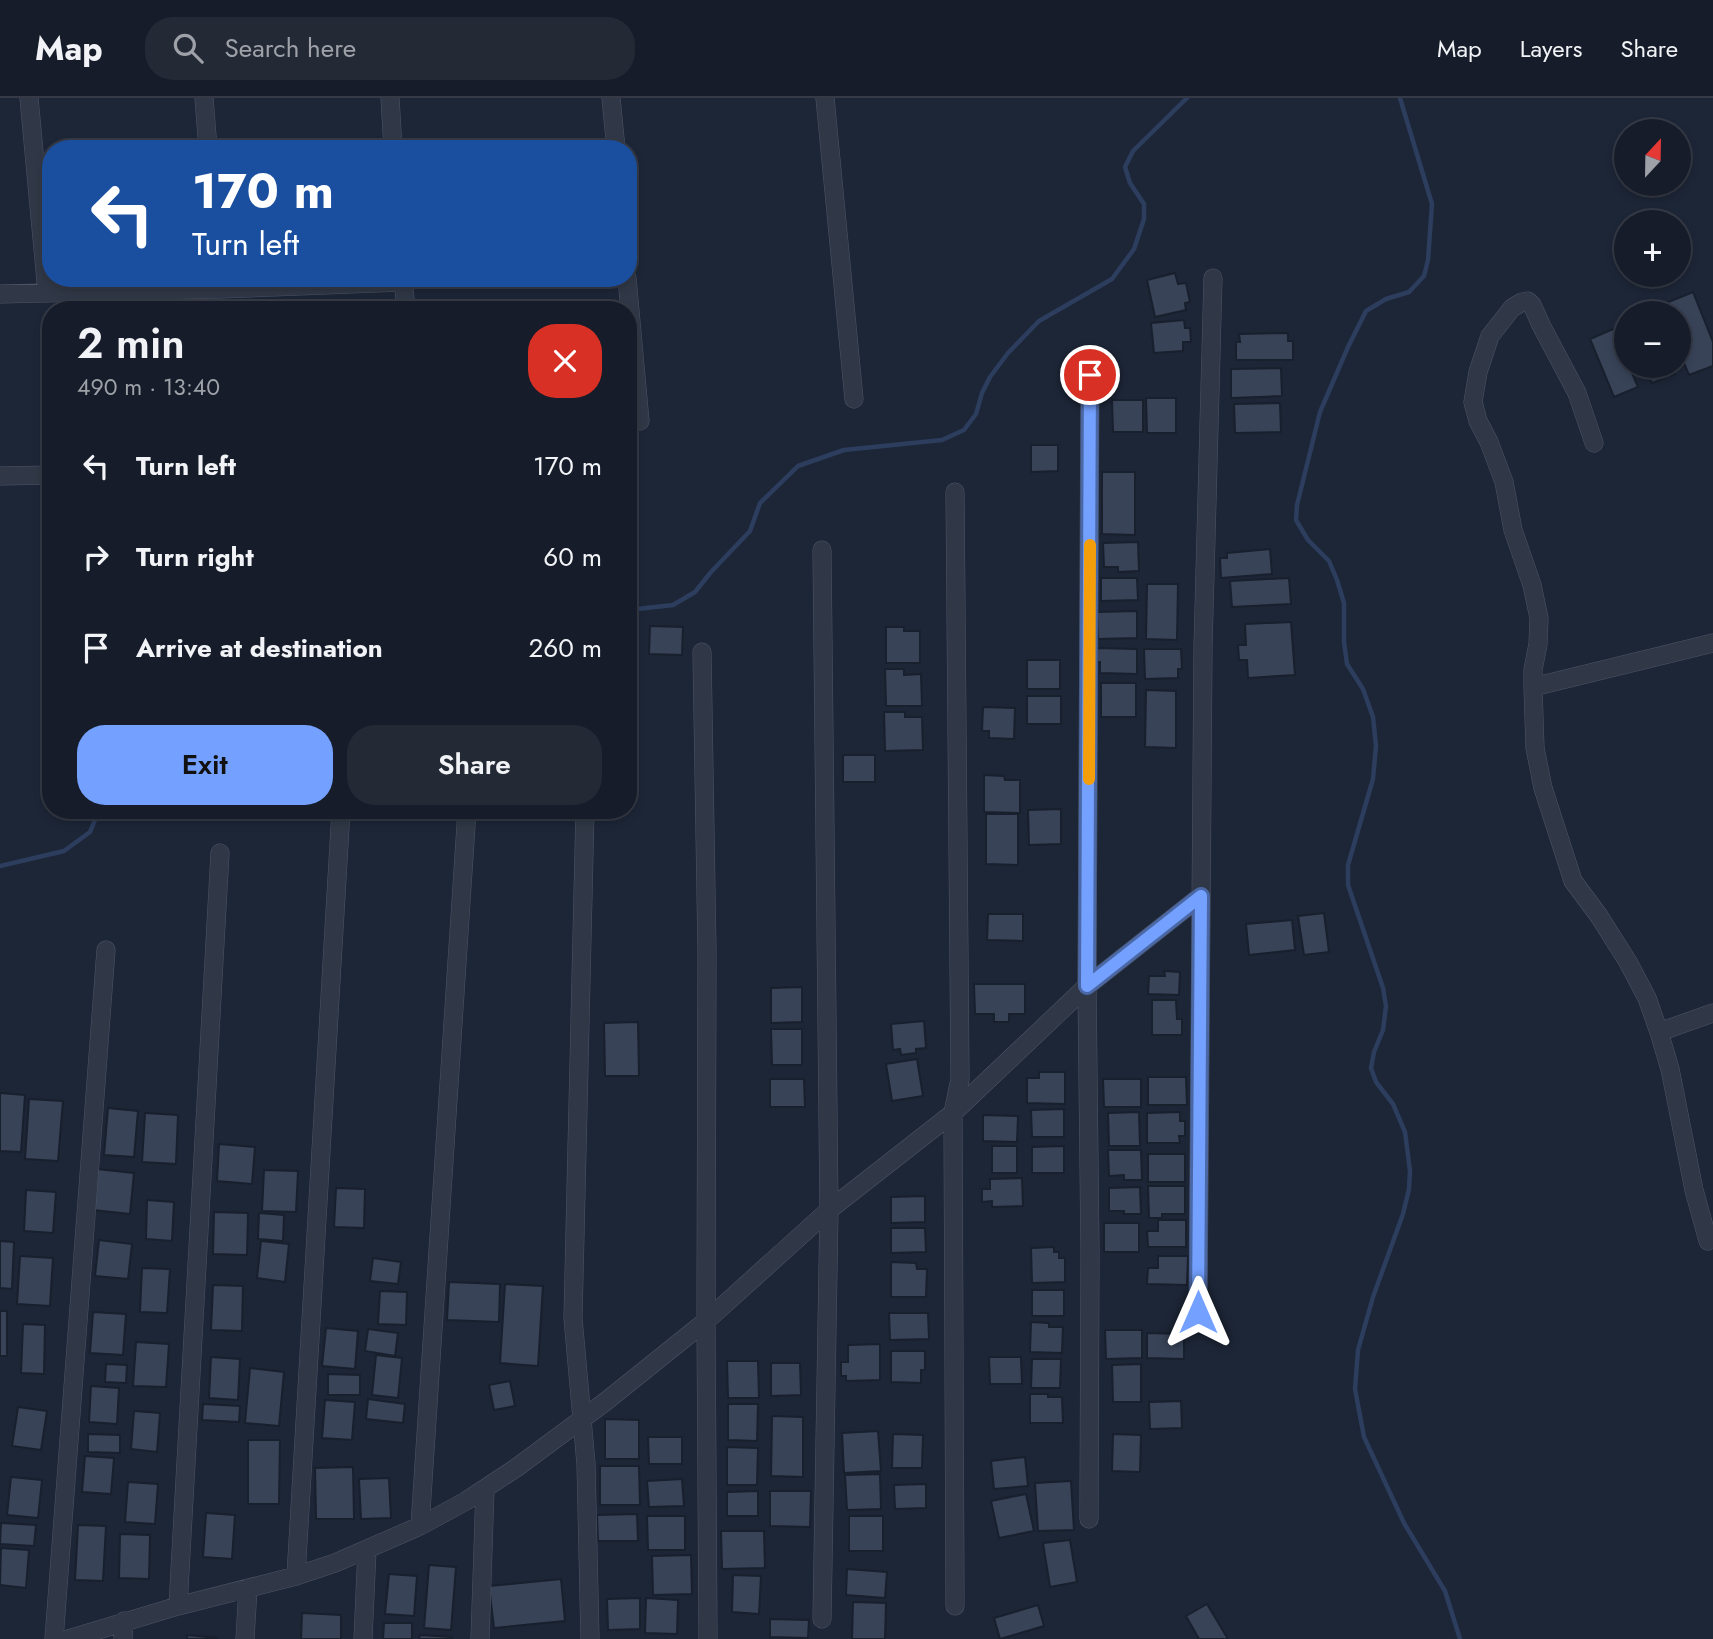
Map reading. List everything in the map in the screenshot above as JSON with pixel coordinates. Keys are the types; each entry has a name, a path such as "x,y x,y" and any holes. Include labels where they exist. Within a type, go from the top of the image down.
{"street":[{"path":"29,98 42,238"},
{"path":"204,98 207,140"},
{"path":"390,98 392,140"},
{"path":"611,98 615,140"},
{"path":"825,98 854,399"},
{"path":"1198,1312 1203,647 1213,278"},
{"path":"47,287 47,292"},
{"path":"0,294 154,287"},
{"path":"1594,443 1577,393 1532,305 1528,301 1522,302 1512,308 1490,336 1478,373 1473,402 1478,421 1504,482 1513,530 1532,586 1539,618 1533,687 1535,748 1542,788 1573,881 1599,916 1647,998 1670,1069 1694,1190 1708,1241"},
{"path":"1090,375 1087,986 1090,1519"},
{"path":"637,388 640,421"},
{"path":"0,476 42,475"},
{"path":"955,492 960,1079 953,1113 955,1605"},
{"path":"822,550 829,1210 822,1619"},
{"path":"1533,687 1713,643"},
{"path":"702,652 707,952 708,1639"},
{"path":"296,1576 340,819"},
{"path":"420,1526 466,819"},
{"path":"585,819 573,1318 586,1464 590,1639"},
{"path":"178,1605 220,853"},
{"path":"68,1639 124,1630 178,1605 296,1576 367,1550 420,1526 485,1489 581,1420 706,1321 829,1210 953,1113 1087,986 1201,896"},
{"path":"54,1639 106,950"},
{"path":"1659,1032 1713,1013"},
{"path":"480,1639 485,1489"},
{"path":"363,1639 367,1550"},
{"path":"245,1639 248,1588"}],"building":[{"path":"1175,273 1178,284 1186,283 1190,302 1185,303 1186,310 1155,317 1147,280"},
{"path":"1693,292 1713,342 1713,366 1691,374 1691,301 1671,301"},
{"path":"1184,320 1185,328 1190,328 1191,342 1183,342 1183,351 1154,353 1151,323"},
{"path":"1613,329 1614,378 1634,378 1638,387 1614,397 1590,339"},
{"path":"1288,333 1288,341 1293,341 1293,360 1236,360 1239,334"},
{"path":"1281,368 1282,396 1231,398 1231,369"},
{"path":"1650,378 1665,378 1652,383"},
{"path":"1146,398 1176,398 1176,433 1147,433"},
{"path":"1112,400 1143,400 1143,432 1113,432"},
{"path":"1280,403 1281,432 1235,433 1234,404"},
{"path":"1031,445 1058,445 1058,471 1031,472"},
{"path":"1102,472 1135,472 1135,535 1102,534"},
{"path":"1138,542 1139,571 1118,572 1118,567 1104,567 1103,543"},
{"path":"1270,549 1272,574 1221,578 1220,558 1227,558 1227,553"},
{"path":"1101,578 1137,578 1138,600 1101,601"},
{"path":"1289,578 1291,604 1232,607 1230,581"},
{"path":"1147,584 1178,584 1177,640 1146,639"},
{"path":"1137,611 1137,638 1098,639 1097,612"},
{"path":"1291,622 1295,675 1248,678 1247,660 1239,660 1238,645 1246,645 1245,624"},
{"path":"650,626 683,627 682,655 649,654"},
{"path":"886,627 904,627 904,631 920,631 920,663 886,663"},
{"path":"1096,648 1137,649 1137,674 1100,673 1100,662 1096,662"},
{"path":"1144,649 1181,649 1182,669 1178,669 1178,678 1145,679"},
{"path":"1027,660 1060,660 1060,689 1027,689"},
{"path":"885,669 904,669 904,675 921,674 922,706 886,706"},
{"path":"1101,683 1136,683 1136,717 1101,717"},
{"path":"1146,690 1176,691 1176,748 1145,747"},
{"path":"1027,696 1061,696 1061,724 1027,724"},
{"path":"983,707 1015,708 1014,739 989,738 989,731 982,731"},
{"path":"884,712 905,712 905,717 922,717 923,750 885,751"},
{"path":"843,755 875,755 875,782 843,782"},
{"path":"984,775 1020,780 1020,813 984,812"},
{"path":"1061,809 1061,844 1029,845 1028,810"},
{"path":"986,814 1018,814 1018,865 986,864"},
{"path":"1324,913 1329,952 1304,955 1298,916"},
{"path":"988,914 1023,914 1023,941 987,940"},
{"path":"1292,920 1295,950 1249,955 1246,924"},
{"path":"1164,971 1180,972 1179,995 1148,994 1149,976 1165,976"},
{"path":"974,984 1025,984 1025,1014 1009,1014 1009,1022 994,1022 994,1014 975,1014"},
{"path":"802,987 802,1022 771,1023 771,988"},
{"path":"1152,1000 1176,1000 1177,1019 1182,1019 1182,1035 1152,1035"},
{"path":"924,1021 926,1048 916,1049 916,1053 901,1055 900,1049 893,1050 891,1024"},
{"path":"638,1022 639,1076 605,1076 604,1023"},
{"path":"771,1029 802,1029 802,1065 772,1065"},
{"path":"917,1059 923,1096 892,1101 886,1064"},
{"path":"1039,1072 1065,1072 1065,1104 1027,1103 1027,1078 1039,1078"},
{"path":"1148,1077 1186,1077 1187,1105 1148,1105"},
{"path":"770,1079 804,1079 805,1107 770,1107"},
{"path":"1103,1079 1141,1079 1141,1107 1104,1107"},
{"path":"0,1093 25,1095 21,1152 0,1151"},
{"path":"29,1099 63,1101 58,1161 25,1159"},
{"path":"108,1108 138,1111 134,1157 104,1155"},
{"path":"1064,1109 1064,1137 1032,1137 1031,1110"},
{"path":"1139,1112 1140,1146 1109,1146 1108,1113"},
{"path":"1180,1112 1180,1121 1185,1121 1185,1136 1179,1136 1180,1143 1147,1143 1147,1113"},
{"path":"145,1113 178,1115 176,1164 142,1162"},
{"path":"983,1115 1018,1116 1017,1142 983,1141"},
{"path":"219,1144 255,1147 252,1184 217,1181"},
{"path":"992,1146 1017,1146 1017,1173 992,1173"},
{"path":"1064,1146 1064,1173 1032,1173 1032,1147"},
{"path":"1108,1150 1141,1150 1142,1180 1124,1180 1124,1175 1109,1176"},
{"path":"1148,1154 1185,1154 1185,1182 1148,1182"},
{"path":"97,1169 134,1173 130,1214 93,1210"},
{"path":"264,1170 298,1171 296,1212 262,1211"},
{"path":"1022,1178 1023,1206 992,1207 992,1201 982,1202 982,1189 990,1189 990,1179"},
{"path":"1148,1186 1185,1186 1185,1214 1162,1214 1162,1218 1149,1218"},
{"path":"1140,1187 1141,1214 1109,1211 1109,1188"},
{"path":"336,1188 365,1189 364,1228 334,1227"},
{"path":"26,1190 56,1192 53,1233 24,1231"},
{"path":"925,1196 925,1222 891,1223 891,1197"},
{"path":"147,1200 174,1202 172,1241 146,1239"},
{"path":"214,1212 248,1213 247,1255 213,1254"},
{"path":"259,1213 284,1215 283,1241 258,1239"},
{"path":"1158,1220 1186,1220 1186,1247 1148,1247 1147,1231 1158,1231"},
{"path":"1104,1223 1139,1223 1139,1252 1104,1252"},
{"path":"891,1228 925,1228 926,1252 891,1253"},
{"path":"99,1240 132,1244 128,1279 95,1276"},
{"path":"0,1241 14,1242 12,1289 0,1288"},
{"path":"261,1241 289,1244 285,1282 257,1278"},
{"path":"1054,1247 1054,1252 1059,1252 1059,1258 1065,1258 1065,1282 1032,1283 1031,1248"},
{"path":"20,1256 53,1258 50,1306 17,1304"},
{"path":"1158,1256 1188,1256 1187,1285 1147,1284 1148,1268 1158,1268"},
{"path":"373,1258 401,1262 398,1284 370,1281"},
{"path":"891,1262 916,1263 917,1269 927,1269 926,1297 891,1297"},
{"path":"142,1268 170,1269 167,1313 140,1312"},
{"path":"449,1282 500,1284 499,1322 447,1320"},
{"path":"505,1284 543,1286 538,1366 500,1363"},
{"path":"213,1285 243,1286 242,1331 211,1330"},
{"path":"1032,1290 1064,1290 1064,1316 1032,1316"},
{"path":"380,1291 407,1292 406,1325 378,1324"},
{"path":"0,1311 7,1311 7,1356 0,1356"},
{"path":"93,1312 126,1314 123,1355 90,1353"},
{"path":"889,1313 928,1313 929,1339 890,1340"},
{"path":"1031,1322 1049,1323 1049,1327 1063,1327 1062,1353 1030,1352"},
{"path":"23,1324 45,1325 44,1374 21,1373"},
{"path":"326,1328 358,1331 355,1369 322,1366"},
{"path":"368,1329 398,1333 395,1356 365,1351"},
{"path":"1105,1330 1142,1330 1142,1358 1106,1359"},
{"path":"1147,1333 1184,1334 1184,1359 1147,1358"},
{"path":"136,1342 169,1344 166,1387 133,1386"},
{"path":"880,1344 880,1380 846,1381 846,1376 841,1376 841,1362 848,1362 848,1345"},
{"path":"891,1351 925,1351 925,1370 921,1370 921,1383 891,1382"},
{"path":"376,1355 402,1358 398,1398 372,1395"},
{"path":"211,1357 240,1359 238,1400 209,1398"},
{"path":"989,1357 1021,1357 1022,1384 990,1384"},
{"path":"1032,1359 1061,1359 1060,1388 1031,1388"},
{"path":"727,1361 758,1361 759,1398 728,1398"},
{"path":"771,1363 800,1363 801,1395 771,1396"},
{"path":"106,1364 127,1365 126,1383 105,1382"},
{"path":"1141,1364 1141,1402 1113,1402 1112,1365"},
{"path":"250,1368 284,1372 279,1426 245,1423"},
{"path":"328,1374 360,1375 360,1395 328,1395"},
{"path":"510,1381 515,1406 494,1410 489,1385"},
{"path":"91,1386 119,1388 117,1424 89,1422"},
{"path":"1030,1394 1062,1397 1063,1423 1030,1423"},
{"path":"368,1399 405,1404 403,1423 366,1419"},
{"path":"325,1400 355,1402 352,1440 322,1438"},
{"path":"1181,1401 1182,1428 1150,1429 1149,1402"},
{"path":"203,1404 240,1406 239,1422 202,1420"},
{"path":"728,1404 758,1404 757,1441 728,1440"},
{"path":"18,1407 47,1411 41,1450 12,1446"},
{"path":"134,1411 160,1413 157,1452 131,1449"},
{"path":"772,1416 803,1417 803,1477 771,1476"},
{"path":"605,1419 639,1420 639,1459 605,1459"},
{"path":"878,1431 881,1471 844,1473 842,1433"},
{"path":"88,1434 120,1435 120,1453 88,1452"},
{"path":"893,1434 923,1435 922,1468 892,1468"},
{"path":"1113,1434 1141,1435 1140,1472 1112,1471"},
{"path":"648,1437 682,1437 682,1464 649,1464"},
{"path":"248,1440 280,1440 279,1504 248,1504"},
{"path":"727,1447 758,1448 757,1485 727,1485"},
{"path":"85,1456 114,1458 111,1494 82,1492"},
{"path":"1025,1457 1028,1486 994,1489 991,1461"},
{"path":"600,1466 639,1466 640,1505 600,1505"},
{"path":"353,1467 354,1519 316,1519 315,1468"},
{"path":"880,1474 881,1509 847,1510 845,1475"},
{"path":"11,1477 42,1480 38,1518 7,1515"},
{"path":"389,1478 391,1518 361,1519 359,1479"},
{"path":"682,1479 684,1506 649,1507 647,1481"},
{"path":"1071,1481 1074,1530 1038,1531 1035,1483"},
{"path":"128,1482 158,1484 155,1524 125,1522"},
{"path":"926,1484 926,1508 895,1509 894,1485"},
{"path":"758,1491 758,1516 727,1516 727,1492"},
{"path":"770,1491 811,1491 810,1527 770,1526"},
{"path":"1026,1494 1034,1531 999,1538 991,1501"},
{"path":"206,1513 235,1515 232,1559 203,1557"},
{"path":"637,1514 638,1541 598,1541 597,1515"},
{"path":"647,1516 685,1516 685,1550 648,1550"},
{"path":"849,1516 883,1516 883,1551 849,1551"},
{"path":"1,1523 36,1525 34,1546 0,1544"},
{"path":"78,1525 106,1526 103,1581 75,1580"},
{"path":"721,1531 764,1531 765,1568 722,1569"},
{"path":"120,1534 150,1535 149,1579 119,1578"},
{"path":"1070,1540 1077,1582 1050,1587 1043,1543"},
{"path":"1,1548 29,1550 26,1588 0,1585"},
{"path":"691,1555 692,1594 653,1595 652,1556"},
{"path":"429,1565 456,1567 451,1630 424,1628"},
{"path":"847,1569 887,1572 885,1598 846,1595"},
{"path":"389,1574 417,1576 414,1616 385,1614"},
{"path":"733,1575 761,1576 759,1614 732,1612"},
{"path":"561,1579 565,1621 494,1628 489,1586"},
{"path":"640,1598 640,1629 608,1630 607,1599"},
{"path":"646,1598 678,1600 677,1634 645,1633"},
{"path":"853,1602 886,1603 885,1639 852,1639"},
{"path":"1207,1604 1228,1639 1199,1639 1186,1616"},
{"path":"1038,1605 1044,1626 1000,1639 994,1618"},
{"path":"302,1613 341,1615 341,1639 301,1639"},
{"path":"770,1619 809,1620 808,1638 770,1637"},
{"path":"384,1623 412,1623 412,1639 383,1639"},
{"path":"187,1635 218,1638 218,1639 187,1639"},
{"path":"420,1635 452,1637 452,1639 419,1639"}],"waterway":[{"path":"637,609 673,605 695,592 750,531 760,503 798,466 844,450 942,440 964,430 976,414 990,377 1008,353 1039,321 1112,279 1134,249 1144,219 1144,204 1130,183 1125,167 1133,151 1187,98"},
{"path":"1400,98 1432,204 1428,260 1424,276 1409,292 1386,299 1366,311 1320,412 1297,505 1296,520 1308,540 1329,561 1337,580 1344,603 1347,664 1363,689 1373,717 1376,746 1373,779 1348,865 1348,885 1383,988 1386,1006 1383,1030 1371,1068 1376,1082 1393,1104 1405,1132 1410,1171 1403,1214 1373,1297 1358,1350 1355,1389 1364,1437 1404,1523 1445,1591 1460,1639"},
{"path":"0,866 64,851 90,832 95,819"}],"slow traffic":[{"path":"1089,779 1090,545"}],"route":[{"path":"1090,375 1087,986 1201,896 1198,1312"}]}
